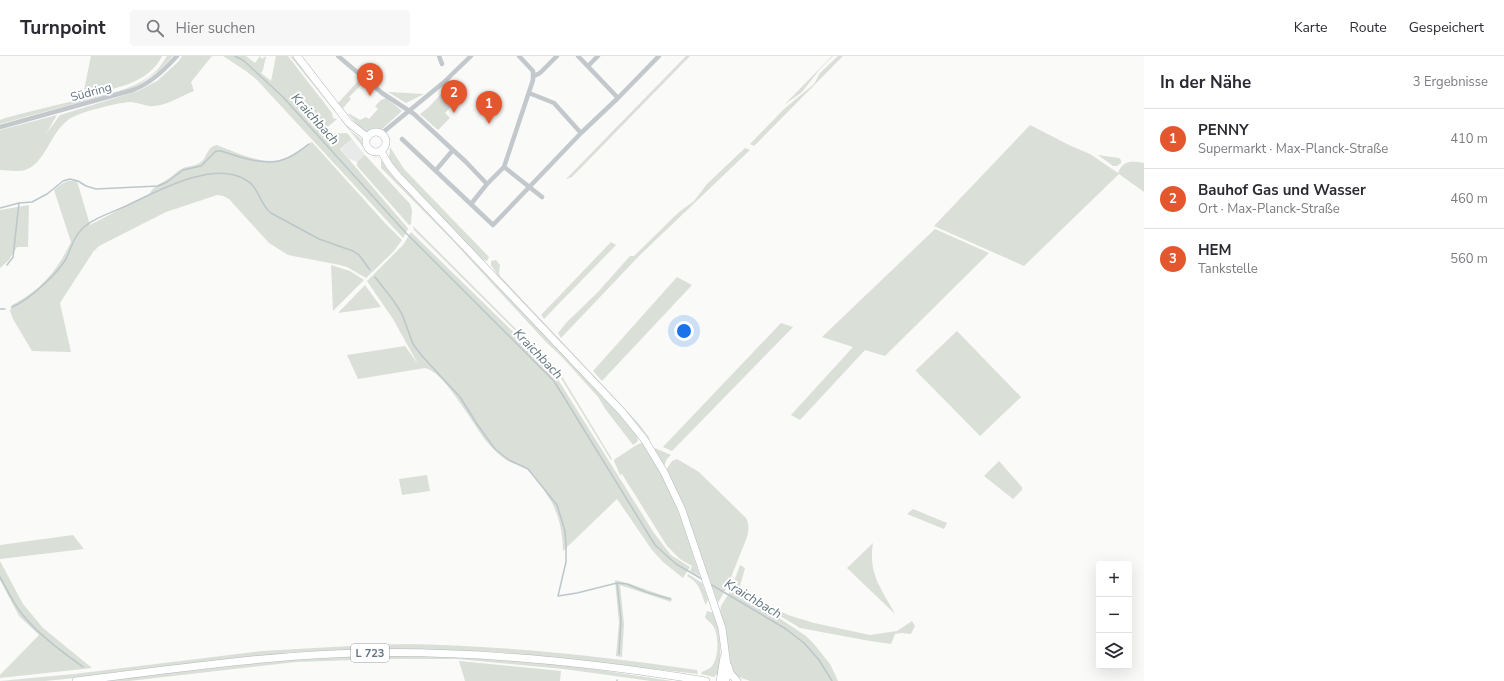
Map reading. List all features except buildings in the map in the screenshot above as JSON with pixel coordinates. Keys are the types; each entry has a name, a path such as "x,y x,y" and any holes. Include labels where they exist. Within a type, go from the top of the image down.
{"main road":[{"path":"297,56 349,124 367,137"},
{"path":"374,132 382,133 386,137 387,143 385,148 381,151 373,152 369,149 366,142 367,137 374,132"},
{"path":"381,151 397,174 623,413 644,439 664,472 676,497 722,628 727,666 727,677 724,681"},
{"path":"720,681 725,647"},
{"name":"L 723","path":"76,681 269,658 391,652 440,653 519,658 706,681"},
{"path":"727,666 730,673 737,681"}],"street":[{"name":"Südring","path":"0,127 133,90 148,83 163,71 177,56"},
{"path":"340,56 381,92 409,111 453,150 487,184"},
{"path":"439,56 442,64"},
{"path":"382,133 443,83 471,56"},
{"path":"471,204 487,184 504,167 529,93 534,76 531,68 519,56"},
{"path":"534,76 540,73 557,56"},
{"path":"578,56 618,98"},
{"path":"588,66 598,56"},
{"path":"402,139 493,225 581,133 659,56"},
{"path":"529,93 554,103 581,133"},
{"path":"436,170 453,150"},
{"path":"504,167 542,198"}],"shaded area":[{"path":"91,56 162,56 156,66 139,79 117,88 83,95"},
{"path":"167,56 173,56 164,66 143,82 132,88 110,94 136,84 154,73"},
{"path":"182,56 212,56 191,82 194,91 159,105 148,106 130,102 107,106 80,114 68,120 56,132 43,155 32,167 22,171 0,170 0,130 57,115 46,134 60,115 138,91 157,81 178,62"},
{"path":"223,56 246,56 255,63 260,56 262,59 266,56 261,73 271,81 276,56 288,56 332,113 333,118 337,119 323,131 326,134 347,133 352,139 340,149 406,226 408,229 403,238 257,80"},
{"path":"290,56 293,57 336,113"},
{"path":"686,56 690,56 572,177 566,179"},
{"path":"832,56 802,92 784,105"},
{"path":"838,56 843,56 754,146 750,144 784,109 814,84 820,73"},
{"path":"360,79 377,94 365,85 361,85 349,97 351,99 343,108 338,103"},
{"path":"388,92 424,94 406,103"},
{"path":"442,93 453,104 445,113 450,118 438,130 420,114"},
{"path":"110,94 0,124 0,120 56,105"},
{"path":"386,98 402,111 382,129 373,128 367,132 360,128 348,114 360,120 366,117 369,119 378,109 375,106 381,100"},
{"path":"341,118 351,131 361,139 367,150 379,158 369,154 341,120"},
{"path":"1030,125 1090,154 1118,173 1122,166 1128,162 1144,163 1144,192 1119,174 1024,266 934,226"},
{"path":"352,139 365,155 357,162 348,158 341,149"},
{"path":"312,142 402,240 393,252 366,278 347,267 288,255 269,243 229,199 217,195 166,212 99,246 93,252 60,303 71,352 32,351 13,319 10,311 12,305 31,293 47,279 60,262 71,242 54,190 64,182 77,181 90,225 149,194 156,186 181,169 199,163 213,146 217,145 250,158 268,161 285,158 292,155"},
{"path":"390,147 404,169 489,257 487,261 481,259 394,166 389,157"},
{"path":"745,148 750,150 640,255 561,338 558,333 566,323 598,292 630,256 634,256 679,212 694,201 707,184"},
{"path":"365,155 410,204 412,210 411,224 409,225 357,166 357,162"},
{"path":"1098,155 1119,158 1121,163 1117,166 1113,166"},
{"path":"381,160 390,173 622,416 637,435 638,441 633,445 598,397 453,241 381,168"},
{"path":"29,205 28,247 17,247 8,261 0,268 0,210"},
{"path":"413,226 560,373 612,459 611,460 561,378 538,353 414,230"},
{"path":"935,229 989,253 885,356 865,350 800,420 791,415 853,347 822,337"},
{"path":"411,232 539,357 557,378 654,533 671,555 690,567 683,578 663,562 652,550 617,499 563,551 561,531 556,512 537,479 527,469 510,462 492,448 450,389 433,371 425,368 358,379 347,355 405,346 418,364 393,319 367,281 403,245"},
{"path":"611,242 616,245 544,319 541,315"},
{"path":"496,260 500,265 500,276 639,424 651,440 646,437 501,280 491,265 491,261"},
{"path":"331,265 350,271 364,280 333,311"},
{"path":"677,277 692,285 602,381 593,371"},
{"path":"365,285 381,307 338,313"},
{"path":"781,323 793,327 672,451 663,447"},
{"path":"957,331 1021,397 980,436 916,371"},
{"path":"642,443 653,458 670,490 700,576 690,571 692,566 680,559 667,546 622,474 620,475 614,461 615,459"},
{"path":"655,448 671,455 667,459 664,466 655,450"},
{"path":"677,459 699,472 746,518 748,523 747,537 728,585 718,603 684,506 666,470 672,461"},
{"path":"999,461 1022,487 1022,490 1013,499 984,476"},
{"path":"427,475 430,491 402,495 399,479"},
{"path":"913,509 947,523 944,529 907,514"},
{"path":"73,535 84,549 0,559 0,545"},
{"path":"873,543 872,564 874,572 895,614 847,568"},
{"path":"0,561 23,604 43,628 92,668 0,678 0,675 39,635 19,616 0,580"},
{"path":"740,565 745,568 740,586 769,605 788,615 814,623 870,635 897,631 912,621 915,626 911,634 895,634 891,644 800,628 732,587"},
{"path":"688,574 702,583 708,599 706,605 698,585 687,576"},
{"path":"615,580 672,598 671,602 620,585 624,624 622,657 616,656 619,623"},
{"path":"731,590 773,614 806,636 830,664 838,681 750,681 736,676 731,669 726,633 720,612 721,606"},
{"path":"707,611 714,613 719,636 719,665 718,673 714,677 701,674 712,666 717,652 715,630 705,617"},
{"path":"409,644 517,649 589,656 697,670 698,674 498,652 409,649 292,652 45,681 0,681 74,674 262,651"},
{"path":"426,655 489,658 580,667 672,681 651,681 564,669 458,659 384,659 296,662 129,681 97,681 303,658"},
{"path":"459,661 561,671 560,681 465,681"}],"waterway":[{"name":"Kraichbach","path":"235,56 244,61 283,97 406,233 554,381 655,545 676,564 702,579"},
{"path":"0,208 19,203 32,202 47,194 63,181 70,179 96,189 158,186 167,182 183,170 201,166 216,151 262,162 270,162 288,158 309,144"},
{"path":"12,307 19,304 34,293 56,272 66,259 78,233 90,222 169,186 202,175 218,173 233,175 246,180 254,187 267,210 271,213 319,239 353,251 359,255 370,270"},
{"path":"7,265 13,257 19,203"},
{"path":"375,277 402,314 413,344 422,356 460,397 495,449 509,460 528,469 557,505 565,531 566,545 566,562 558,596 617,583"},
{"path":"0,309 5,309"},
{"path":"0,577 16,605 29,622 51,642 83,667"},
{"path":"619,654 621,620 617,583 627,584 646,592 670,599"},
{"name":"Kraichbach","path":"710,584 786,629 804,643 819,660 832,681"}],"place":[{"name":"HEM","path":"370,96"},
{"name":"Bauhof Gas und Wasser","path":"454,113"},
{"name":"PENNY","path":"489,124"}]}
